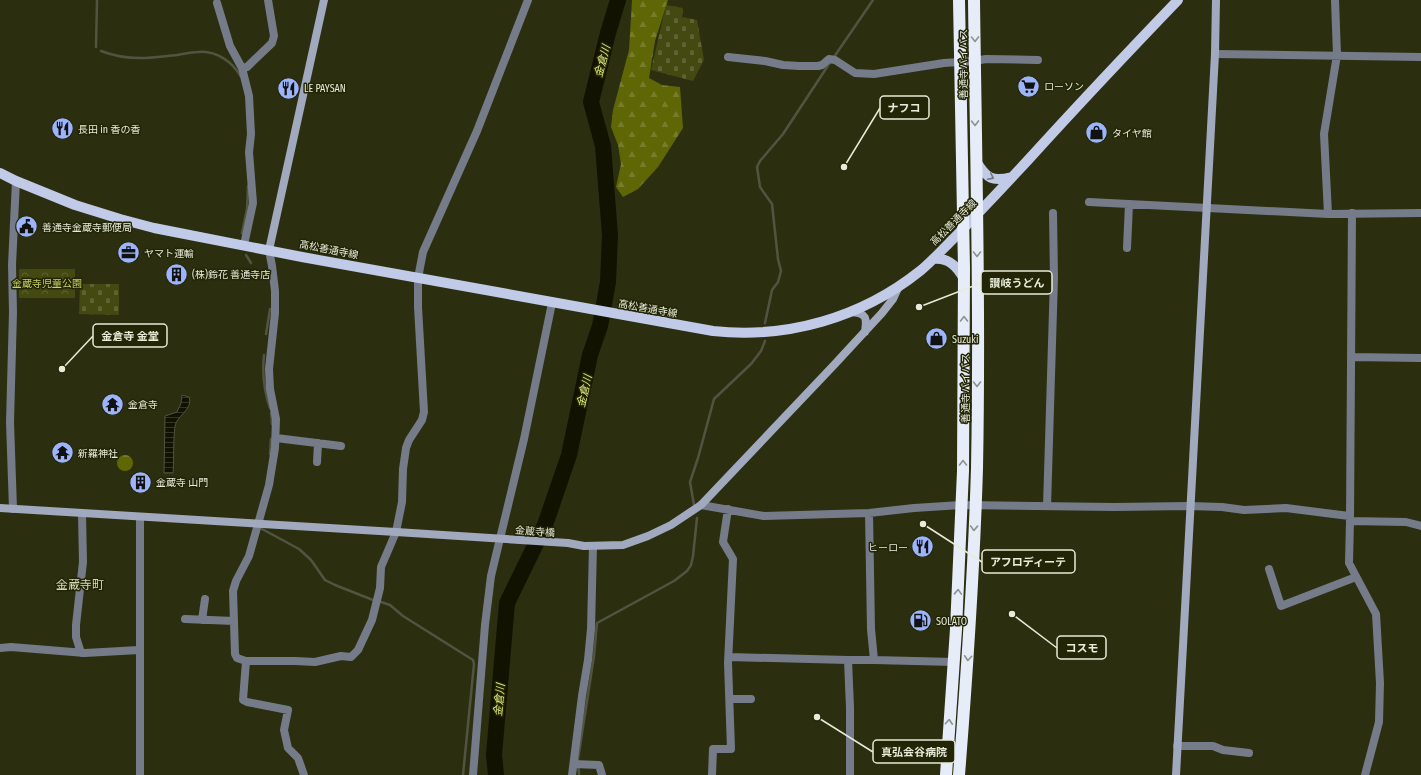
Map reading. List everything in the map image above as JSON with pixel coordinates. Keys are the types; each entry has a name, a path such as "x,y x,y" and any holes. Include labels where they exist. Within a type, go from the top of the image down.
{"highway":[{"name":"善通寺バイパス","path":"946,775 954,662 963,471 964,279 959,0"},
{"name":"善通寺バイパス","path":"959,775 970,631 975,506 977,215 974,0"}],"main road":[{"name":"高松善通寺線","path":"0,173 75,205 154,228 553,303 714,331 735,334 785,331 830,320 851,312 889,293 921,270 977,215 1178,0"},
{"path":"976,161 983,173 990,178 997,180 1012,177"},
{"path":"933,259 943,259 953,264 958,268 964,279"}],"street":[{"path":"242,68 247,67 272,43 274,36 268,0"},
{"path":"324,0 271,235 269,250 275,291 275,313 269,370 270,389 276,419 276,438 269,484 249,556 236,581 234,591 235,654 237,658 246,661 315,662 331,657 352,657 358,650 372,620 380,588 381,567 396,532 402,502 403,469 406,448 409,440 422,420 424,412 418,308 418,278 423,252 477,131 528,0"},
{"path":"1176,775 1189,506 1215,54 1216,0"},
{"path":"1328,214 1324,134 1336,55 1335,0"},
{"path":"217,3 230,46 242,68 249,96 251,113 249,152 253,203 244,245"},
{"path":"1215,54 1421,57"},
{"path":"728,57 799,66 818,66 832,60 855,73 874,74 944,63 961,63 986,59 1038,60"},
{"path":"13,509 10,422 13,312 12,265 16,181"},
{"path":"1089,202 1328,214 1352,212 1421,213"},
{"path":"1127,248 1129,204"},
{"path":"1352,212 1349,563 1376,614 1380,683 1379,722 1365,775"},
{"path":"1047,506 1054,278 1053,213"},
{"name":"金蔵寺橋","path":"0,508 82,514 258,523 568,543 593,546 623,545 648,536 671,525 701,504 865,332 893,299 899,286"},
{"path":"473,775 485,625 491,576 524,439 553,303"},
{"path":"851,312 859,312 865,316 867,320 865,332"},
{"path":"1351,357 1421,358"},
{"path":"276,438 342,446"},
{"path":"317,462 318,443"},
{"path":"701,504 764,516 869,512 961,505 1114,507 1189,506 1222,507 1244,510 1286,508 1350,516 1350,521"},
{"path":"712,775 713,749 732,749 729,657 733,559 723,542 728,509"},
{"path":"869,512 871,629 874,660"},
{"path":"81,653 76,637 76,626 83,562 82,514"},
{"path":"140,517 140,775"},
{"path":"1350,521 1406,522 1421,525"},
{"path":"572,775 577,764 590,644 593,546"},
{"path":"1269,569 1281,606 1356,577"},
{"path":"202,620 205,599"},
{"path":"185,619 234,621"},
{"path":"0,648 11,647 81,653 139,650"},
{"path":"729,657 954,662"},
{"path":"848,660 850,775"},
{"path":"246,661 243,700 288,710 284,730 288,748 298,758 304,775"},
{"path":"730,699 751,699"},
{"path":"1177,746 1213,746 1223,750 1249,753"},
{"path":"577,764 599,765 602,775"}],"green space":[{"path":"632,0 668,0 655,41 649,78 662,85 680,87 683,128 658,167 638,189 623,197 616,187 621,164 618,145 611,127 613,110 629,50"},
{"path":"666,5 683,8 682,17 697,20 704,60 693,81 651,70"},
{"name":"金蔵寺児童公園","path":"19,269 75,269 75,298 19,298"},
{"path":"80,284 119,284 119,315 79,314"},
{"path":"125,455 131,457 133,463 131,469 125,471 119,469 117,463 119,457"}],"shaded area":[{"path":"182,395 189,397 190,401 188,408 175,426 173,473 164,473 165,416 177,412 181,403"}],"waterway":[{"path":"96,47 97,0"},
{"name":"金倉川","path":"496,775 494,755 507,603 545,525 569,455 590,355 600,326 608,282 610,235 603,146 591,102 608,33 618,0"},
{"path":"834,57 873,0"},
{"path":"101,51 130,58 177,55 195,52 211,53 229,62 241,77"},
{"path":"765,323 772,290 778,282 781,271 778,259 772,204 760,187 757,167 760,161 783,134 831,61"},
{"path":"242,233 247,209 248,186"},
{"path":"246,255 251,263"},
{"path":"266,334 270,309"},
{"path":"694,505 690,482 714,399 751,364 761,351 765,341"},
{"path":"264,355 264,382 270,408"},
{"path":"271,413 272,424"},
{"path":"270,454 271,439"},
{"path":"579,775 578,759 594,656 597,623 674,581 687,571 691,565 693,556 697,518"},
{"path":"262,529 299,549 311,560 325,580 373,600"},
{"path":"381,602 390,605 403,616 473,660 474,664 463,775"}],"place":[{"name":"ローソン","path":"1028,86"},
{"name":"LE PAYSAN","path":"288,88"},
{"name":"長田 in 香の香","path":"63,129"},
{"name":"タイヤ館","path":"1097,133"},
{"name":"ナフコ","path":"844,167"},
{"name":"善通寺金蔵寺郵便局","path":"27,227"},
{"name":"ヤマト運輸","path":"128,253"},
{"name":"(株)鈴花 善通寺店","path":"177,274"},
{"name":"讃岐うどん","path":"919,307"},
{"name":"Suzuki","path":"937,339"},
{"name":"金倉寺 金堂","path":"62,369"},
{"name":"金倉寺","path":"113,404"},
{"name":"新羅神社","path":"63,453"},
{"name":"金蔵寺 山門","path":"140,482"},
{"name":"アフロディーテ","path":"923,524"},
{"name":"ヒーロー","path":"923,547"},
{"name":"コスモ","path":"1012,614"},
{"name":"SOLATO","path":"920,621"},
{"name":"真弘会谷病院","path":"817,717"}],"district":[{"name":"金蔵寺町","path":"80,585"}]}
